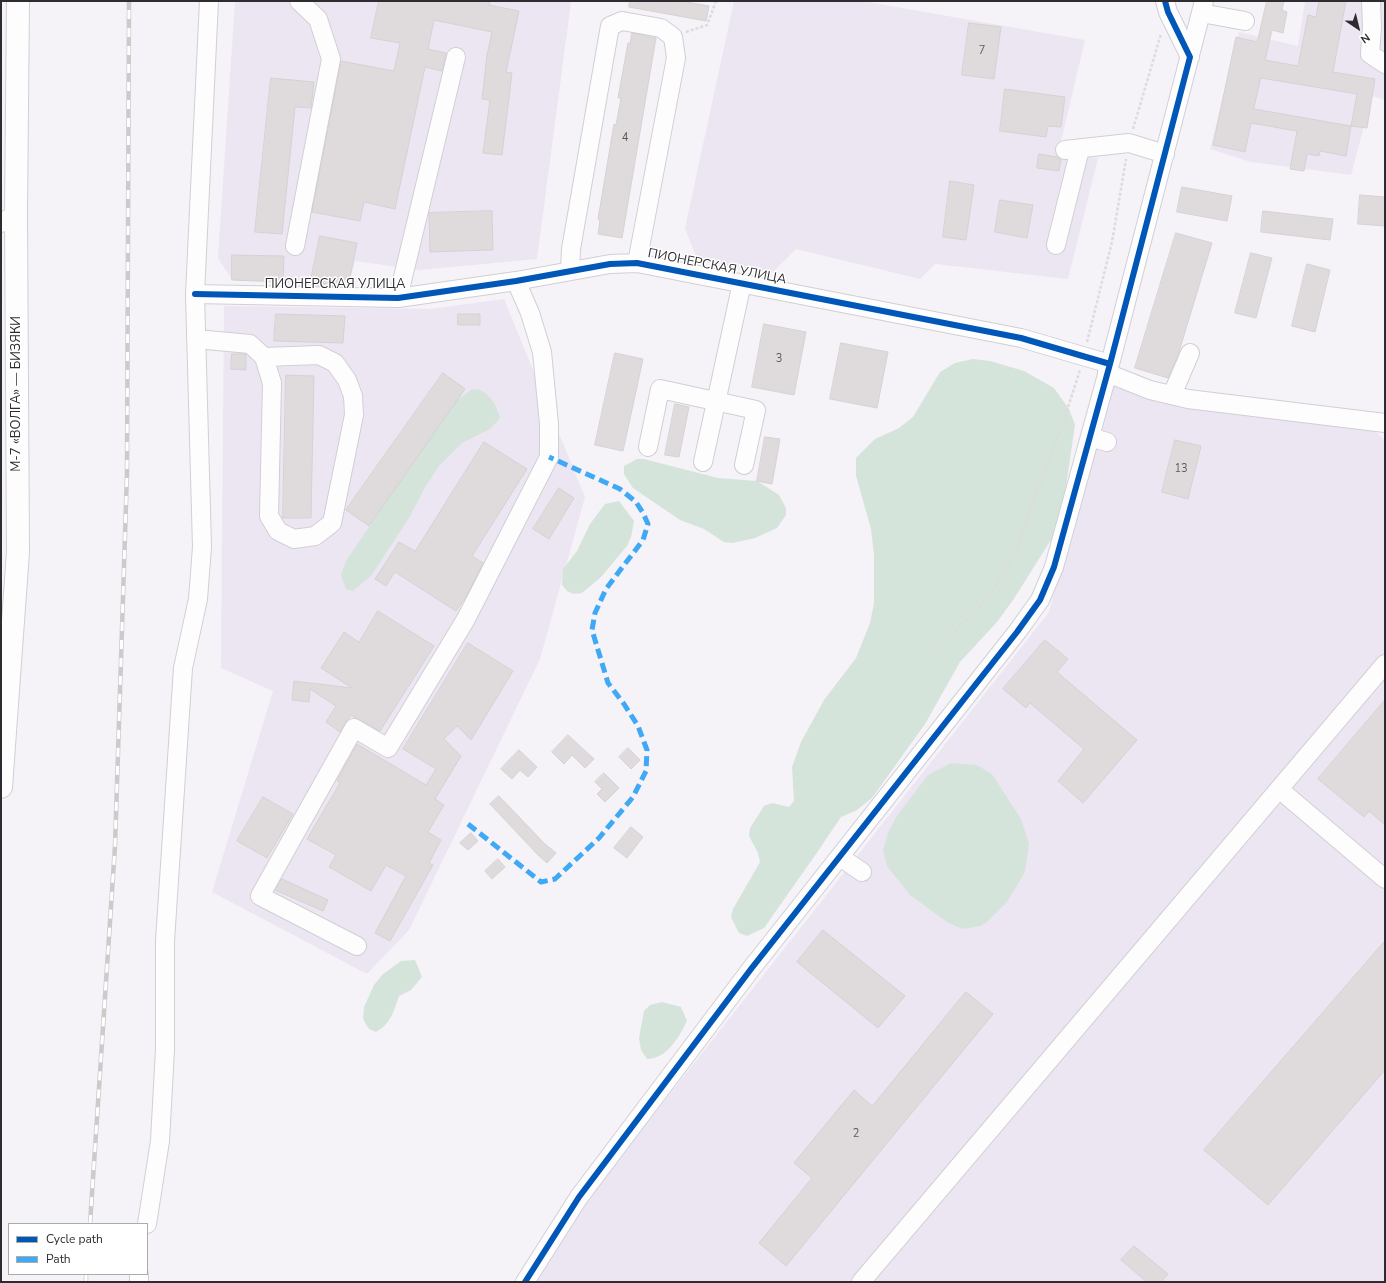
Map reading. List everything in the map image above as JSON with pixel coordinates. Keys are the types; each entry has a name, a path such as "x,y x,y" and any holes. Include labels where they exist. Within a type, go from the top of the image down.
{"main road":[{"name":"М-7 «ВОЛГА» — БИЗЯКИ","path":"1,787 18,552 9,219 18,1"}],"street":[{"path":"147,1223 160,1141 165,1049 165,941 183,668 198,599 202,547 195,294 208,1"},
{"path":"294,246 331,59 318,19 299,1"},
{"path":"1165,1 1168,12 1190,58"},
{"path":"1371,1 1372,27 1370,54 1385,64"},
{"path":"525,1282 579,1197 751,969 1012,638 1040,600 1054,567 1109,369 1203,7 1246,21"},
{"path":"570,271 571,249 610,26 622,21 660,28 673,37 676,58 637,263"},
{"path":"398,298 456,57"},
{"path":"1056,245 1073,150 1129,143 1165,154"},
{"name":"ПИОНЕРСКАЯ УЛИЦА","path":"195,294 398,298 516,281 610,264 637,263 1021,338 1109,369 1150,390 1188,399 1385,423"},
{"path":"357,946 260,896 354,728 388,748 466,619 549,457 549,424 542,352 530,313 516,281"},
{"path":"703,462 742,284"},
{"path":"196,339 250,344 264,357 272,383 269,516 278,531 294,539 315,536 332,523 354,415 353,396 347,380 336,363 319,355 264,357"},
{"path":"1172,395 1190,353"},
{"path":"648,447 660,389 756,410 744,465"},
{"path":"1090,437 1107,442"},
{"path":"861,1282 1385,664"},
{"path":"1279,789 1385,879"},
{"path":"840,857 862,872"}],"path":[{"path":"673,37 707,25 716,1"}],"shaded area":[{"path":"235,1 571,2 537,259 419,270 355,261 347,293 283,282 232,280 218,258"},
{"path":"734,1 862,1 1085,40 1058,154 1098,158 1068,279 935,264 920,279 796,249 772,273 698,261 685,228"},
{"path":"1305,1 1385,1 1385,100 1372,96 1351,175 1251,162 1210,149 1239,32 1298,46"},
{"path":"504,299 585,497 540,659 409,930 367,974 212,892 273,691 221,668 224,306 430,309"},
{"path":"973,359 990,361 1024,371 1054,388 1069,409 1075,425 1063,506 1056,532 1013,600 997,622 960,662 925,724 872,798 857,810 841,817 764,928 747,936 739,933 731,917 733,909 760,862 758,853 749,836 750,828 764,806 772,803 789,807 794,801 792,767 801,742 824,700 856,658 870,623 874,603 874,555 871,529 856,476 856,458 875,439 899,428 913,417 940,372 955,363"},
{"path":"1109,375 1256,406 1357,413 1385,441 1385,1282 522,1282 1049,612"},
{"path":"478,389 490,397 500,418 490,429 462,443 439,466 425,487 409,518 371,576 353,591 346,589 341,575 346,561 452,404 471,390"},
{"path":"637,459 644,459 718,478 757,481 779,495 786,508 786,515 777,528 755,538 732,543 724,542 704,529 680,520 633,488 624,474 624,466"},
{"path":"619,501 634,521 631,537 627,546 601,577 582,593 574,594 567,591 562,585 563,569 577,551 590,524 605,504"},
{"path":"951,763 977,765 992,774 1021,819 1029,844 1025,872 1007,902 981,926 962,929 947,922 910,895 887,866 883,850 888,833 896,817 928,775"},
{"path":"415,960 422,977 411,990 399,996 393,1012 385,1026 376,1032 369,1029 363,1019 364,1007 374,985 383,974 401,961"},
{"path":"662,1002 681,1007 687,1021 672,1046 661,1055 647,1059 641,1050 639,1038 644,1011 650,1005"}],"building":[{"path":"379,1 490,1 489,5 519,11 506,72 512,73 502,155 483,153 490,100 482,99 487,55 492,32 434,20 428,49 446,53 442,71 425,67 395,209 364,202 360,221 312,212 341,61 394,71 400,43 371,38"},
{"path":"630,1 680,1 709,6 706,21 629,7"},
{"path":"1267,1 1284,1 1282,10 1287,12 1283,33 1272,30 1265,60 1298,66 1308,15 1316,17 1319,1 1346,1 1333,72 1375,79 1367,128 1351,126 1346,156 1320,151 1319,156 1307,154 1304,171 1290,169 1297,131 1251,123 1245,152 1213,145 1236,37 1257,42","holes":["1261,78 1357,94 1351,126 1254,109"]},
{"path":"969,23 1001,27 994,79 962,75"},
{"path":"632,33 656,38 622,238 598,234 600,220 598,219 614,124 616,125 621,98 618,98 628,43 630,43"},
{"path":"271,78 314,82 311,108 295,107 282,234 255,232"},
{"path":"1005,89 1065,97 1061,127 1048,126 1046,137 1000,131"},
{"path":"1039,154 1057,157 1061,160 1059,171 1037,168"},
{"path":"950,181 974,185 966,240 943,237"},
{"path":"1182,187 1232,196 1227,221 1177,212"},
{"path":"1360,195 1385,197 1385,226 1358,224"},
{"path":"1000,200 1033,205 1027,238 995,232"},
{"path":"492,211 493,250 430,252 429,213"},
{"path":"1263,211 1333,219 1330,240 1261,232"},
{"path":"1176,233 1212,243 1178,355 1168,378 1135,368"},
{"path":"320,236 357,243 348,287 319,286 310,284"},
{"path":"1251,253 1272,258 1256,318 1235,313"},
{"path":"232,255 284,256 283,282 232,280"},
{"path":"1307,264 1330,270 1315,332 1292,326"},
{"path":"276,314 345,316 343,343 274,341"},
{"path":"458,314 480,314 480,325 458,325"},
{"path":"764,324 806,332 794,395 752,387"},
{"path":"841,343 888,352 877,408 830,399"},
{"path":"615,353 643,359 623,451 595,445"},
{"path":"232,354 246,354 246,370 231,369"},
{"path":"443,373 465,389 369,526 346,510"},
{"path":"286,375 314,376 311,518 283,518"},
{"path":"675,404 689,407 679,457 665,455"},
{"path":"765,437 780,439 772,484 757,481"},
{"path":"1175,440 1201,446 1188,499 1162,492"},
{"path":"484,442 527,469 472,556 483,563 467,595 456,611 395,572 386,586 375,579 399,542 415,551"},
{"path":"559,488 574,498 549,539 533,529"},
{"path":"378,611 434,646 380,731 351,715 340,732 326,722 336,706 310,689 309,702 292,700 294,681 352,688 321,668 344,632 359,642"},
{"path":"1045,640 1068,659 1057,672 1137,740 1083,803 1058,781 1084,749 1030,703 1026,708 1003,689"},
{"path":"468,643 513,671 471,740 457,726 444,739 461,756 435,799 444,805 428,832 441,840 429,863 433,865 390,941 375,933 406,876 386,865 371,891 329,867 336,855 307,839 340,783 337,781 357,744 426,785 436,769 403,749"},
{"path":"1385,700 1385,825 1369,811 1364,817 1318,779"},
{"path":"568,735 594,759 585,768 572,755 564,764 552,752"},
{"path":"628,748 640,760 631,769 619,757"},
{"path":"519,750 537,767 528,777 520,770 512,779 501,769"},
{"path":"604,773 619,788 605,802 597,794 602,789 595,782"},
{"path":"499,796 544,843 556,853 547,863 490,804"},
{"path":"263,797 293,814 267,858 237,841"},
{"path":"631,827 643,837 627,858 614,848"},
{"path":"471,833 478,841 468,850 460,843"},
{"path":"498,859 505,867 492,879 485,871"},
{"path":"282,879 328,900 323,911 275,890"},
{"path":"823,930 905,996 878,1028 797,962"},
{"path":"1385,941 1385,1070 1268,1205 1204,1150"},
{"path":"966,992 993,1014 786,1266 759,1243 812,1178 794,1163 854,1090 872,1106"},
{"path":"1134,1246 1168,1274 1161,1282 1147,1282 1121,1260"}],"railway":[{"path":"90,1223 115,846 127,473 129,1"},
{"path":"86,1275 86,1282"}],"marked path":[{"path":"468,824 541,882 555,879 599,838 633,797 646,771 647,750 638,726 608,683 592,630 595,613 606,589 643,540 648,524 636,502 620,489 549,457"}],"cycle path":[{"path":"525,1282 579,1197 751,969 1017,632 1040,600 1054,567 1110,364 1190,57 1168,12 1165,1"},
{"path":"195,294 398,298 516,281 610,264 637,263 1021,338 1110,364"}]}
